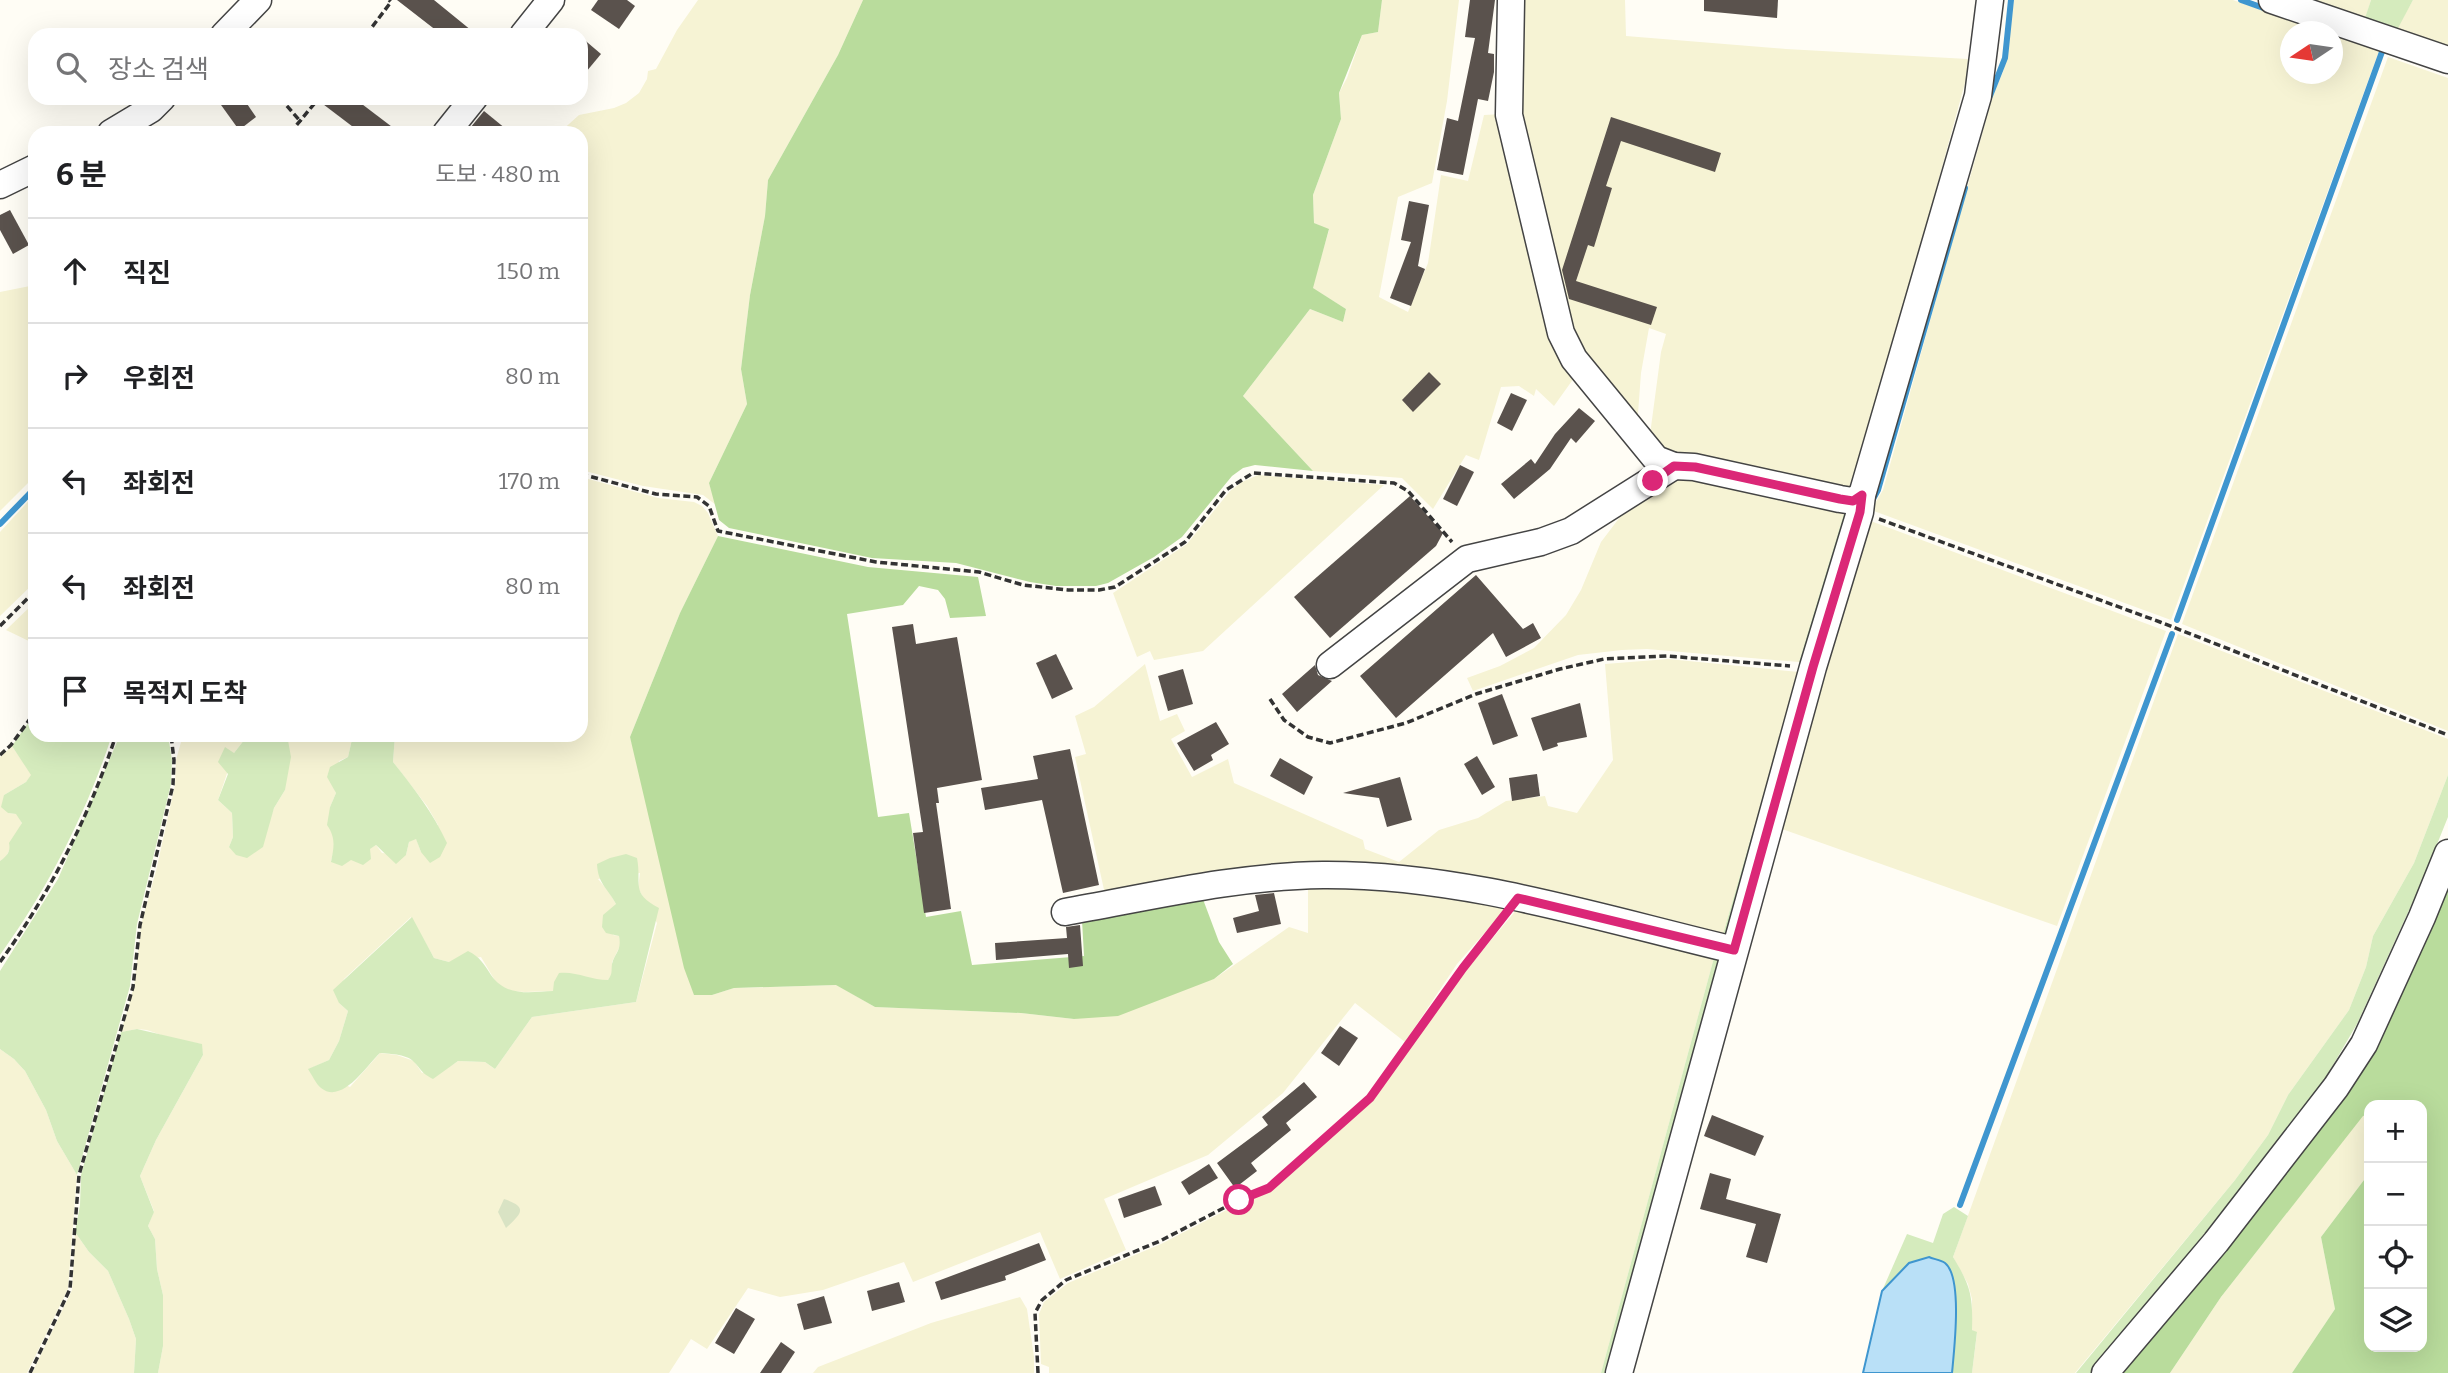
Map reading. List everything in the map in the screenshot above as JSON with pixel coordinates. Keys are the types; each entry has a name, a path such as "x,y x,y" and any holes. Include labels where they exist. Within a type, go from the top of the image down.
{"street":[{"path":"231,28 258,0"},
{"path":"529,28 551,0"},
{"path":"1511,0 1510,115 1561,333 1574,359 1656,459 1674,466 1695,467 1861,503"},
{"path":"1619,1373 1813,667 1978,96 1990,0"},
{"path":"2272,0 2448,60"},
{"path":"123,126 155,105"},
{"path":"452,126 468,105"},
{"path":"0,185 28,171"},
{"path":"1330,665 1467,559 1541,542 1571,531 1674,466"},
{"path":"2105,1373 2216,1242 2336,1087 2364,1044 2448,853"},
{"path":"1065,912 1253,879 1310,876 1387,877 1448,883 1734,950"}],"path":[{"path":"371,28 390,0"},
{"path":"286,105 301,122"},
{"path":"297,126 314,105"},
{"path":"588,476 656,494 697,497 709,506 718,531 876,562 979,572 1023,585 1068,590 1115,587 1171,552 1197,529 1226,490 1253,473 1374,480 1394,483 1408,491 1467,559"},
{"path":"1861,503 2448,735"},
{"path":"0,626 28,598"},
{"path":"1270,699 1284,720 1308,737 1330,743 1406,723 1476,694 1604,659 1667,656 1813,667"},
{"path":"0,755 28,722"},
{"path":"0,962 21,933 66,855 114,742"},
{"path":"30,1373 70,1289 79,1175 133,987 139,925 173,785 172,742"},
{"path":"1038,1373 1035,1314 1042,1300 1066,1280 1160,1241 1247,1196 1269,1188 1370,1098 1463,968 1518,898"}],"shaded area":[{"path":"698,0 863,0 838,55 768,180 765,216 750,295 741,369 747,404 709,483 716,505 703,495 643,486 588,472 588,126 567,126 579,115 614,108 639,93 647,79 648,71 656,69 677,30"},
{"path":"1382,0 1459,0 1447,101 1432,183 1398,197 1379,297 1408,312 1428,263 1441,175 1468,181 1484,115 1503,114 1540,303 1554,351 1574,378 1554,406 1536,389 1534,396 1519,386 1501,387 1479,460 1466,455 1433,509 1402,478 1313,471 1243,396 1310,309 1343,322 1346,309 1312,288 1329,230 1314,223 1313,195 1341,119 1339,93 1362,35 1378,32"},
{"path":"1515,0 1625,0 1626,36 1786,49 1968,59 1966,79 1857,480 1851,487 1833,493 1683,458 1649,442 1661,352 1666,334 1649,328 1641,373 1637,427 1577,356 1511,113"},
{"path":"2014,0 2233,0 2293,21 2280,21 2280,84 2343,84 2343,38 2379,51 2171,620 1871,510 1883,490 1993,95 2007,57"},
{"path":"2308,0 2371,0 2365,19"},
{"path":"2413,0 2448,0 2448,48 2396,30"},
{"path":"2388,57 2448,78 2448,731 2182,624"},
{"path":"28,286 28,483 0,511 0,292"},
{"path":"1686,474 1845,510 1799,662 1647,649 1622,650 1578,655 1473,691 1467,678 1500,666 1534,648 1566,615 1581,590 1601,542 1620,517"},
{"path":"1258,475 1384,485 1203,651 1154,660 1150,651 1137,657 1113,593 1187,544 1230,491"},
{"path":"588,479 658,498 694,502 708,513 718,536 680,613 630,737 712,995 734,988 837,985 875,1007 1021,1013 1074,1019 1214,979 1289,927 1308,933 1308,883 1363,882 1510,904 1457,964 1405,1042 1355,1003 1283,1093 1208,1155 1104,1199 1126,1250 1060,1279 1040,1232 913,1282 904,1262 823,1290 780,1297 748,1288 707,1349 691,1339 669,1373 158,1373 163,1346 163,1295 157,1269 155,1239 148,1226 154,1211 140,1176 156,1140 203,1055 201,1044 147,1030 121,1032 134,987 141,925 175,785 176,760 181,742 243,742 234,753 218,800 232,813 233,837 229,847 268,825 285,790 287,742 351,742 348,757 339,761 333,786 336,793 330,807 335,846 331,861 351,860 376,845 382,853 406,855 409,842 416,838 421,852 438,825 393,762 394,742 588,742","holes":["640,873 638,888 657,923 636,1002 532,1017 495,1069 485,1062 458,1061 422,1073 414,1061 380,1053 350,1087 309,1069 329,1060 339,1041 348,1011 339,1003 344,979 411,917 434,958 449,962 481,957 497,984 508,991 525,992 554,991 608,980 613,973 612,962 621,944 619,936 613,935 616,904 598,879"]},
{"path":"28,502 28,589 0,616 0,532"},
{"path":"1868,520 2166,631 2057,926 1782,829"},
{"path":"28,609 28,641 6,630"},
{"path":"2178,634 2448,739 2448,775 2414,863 2373,936 2366,967 2349,1010 2288,1095 2268,1135 2235,1180 2075,1373 1972,1373 1977,1333 1972,1330 1972,1299 1968,1284 1953,1257"},
{"path":"1668,659 1799,672 1721,941 1449,877 1106,899 1075,757 1086,754 1075,716 1094,707 1145,664 1160,721 1177,714 1185,731 1171,739 1192,777 1228,759 1234,783 1363,840 1365,849 1399,862 1439,830 1478,818 1506,801 1545,796 1548,806 1577,813 1613,760 1605,664"},
{"path":"12,746 32,775 26,782 4,795 8,813 17,814 22,823 6,857 0,861 0,757"},
{"path":"1518,908 1715,954 1601,1373 1049,1373 1049,1367 1041,1364 1039,1314 1044,1302 1068,1283 1161,1244 1240,1203 1271,1191 1372,1100 1466,970"},
{"path":"0,1049 25,1071 46,1110 57,1141 77,1175 68,1289 27,1373 0,1373"},
{"path":"2363,1115 2364,1180 2321,1237 2335,1309 2292,1373 2170,1373 2221,1297"},
{"path":"75,1232 89,1252 108,1271 129,1319 136,1339 134,1373 32,1373 72,1290"},
{"path":"1020,1297 1027,1309 1034,1373 813,1373 818,1367 931,1323"}],"green space":[{"path":"863,0 1382,0 1378,32 1362,35 1339,93 1341,119 1313,195 1314,223 1329,229 1313,288 1346,309 1343,322 1310,309 1243,396 1313,471 1255,465 1243,468 1232,476 1182,537 1154,557 1108,583 1096,586 1056,586 1030,582 956,563 872,558 729,528 719,520 709,483 747,404 741,369 750,295 765,216 768,180 838,55"},
{"path":"2371,0 2413,0 2397,30 2365,18"},
{"path":"1852,509 1808,662 1799,662 1845,510"},
{"path":"718,536 868,567 978,577 986,616 950,618 945,599 938,590 919,586 903,605 847,614 878,817 909,813 926,917 961,911 972,965 1084,956 1082,920 1201,894 1219,942 1233,964 1214,979 1118,1016 1074,1019 1021,1013 875,1007 836,985 734,988 712,995 694,995 684,968 630,737 680,613"},
{"path":"1799,672 1728,944 1721,941"},
{"path":"28,723 28,742 110,742 91,793 64,850 34,904 0,955 0,861 8,853 9,843 22,823 16,814 8,813 1,807 4,795 26,782 31,775 12,746"},
{"path":"117,742 169,742 171,784 137,924 130,986 77,1175 57,1141 46,1110 25,1071 0,1049 0,971 58,879"},
{"path":"243,742 288,742 291,757 285,790 274,808 263,847 247,858 236,855 229,847 233,837 232,813 218,800 228,774 218,762 225,747 234,753"},
{"path":"351,742 394,742 393,762 423,801 447,843 440,857 430,863 421,852 416,839 409,842 406,855 396,864 376,845 370,849 371,859 363,865 351,860 342,866 331,862 334,843 327,825 336,793 327,777 330,767 348,757"},
{"path":"2448,775 2448,817 2421,884 2357,1024 2312,1101 2270,1159 2138,1314 2092,1373 2076,1373 2235,1180 2268,1135 2288,1095 2349,1010 2366,967 2373,936 2414,863"},
{"path":"626,854 637,858 639,887 644,898 659,908 636,1002 532,1017 495,1069 485,1062 458,1061 433,1079 408,1058 380,1053 345,1088 329,1092 317,1084 308,1069 329,1060 339,1041 348,1011 339,1003 333,990 412,917 434,958 449,962 468,951 481,961 497,982 511,990 553,991 559,973 608,980 620,941 619,936 606,933 602,927 603,915 616,904 601,881 597,864"},
{"path":"2448,870 2448,1373 2292,1373 2335,1309 2321,1237 2364,1180 2364,1352 2427,1352 2427,1100 2364,1100 2364,1116 2221,1297 2170,1373 2121,1373 2334,1110"},
{"path":"1715,954 1721,956 1607,1373 1601,1373"},
{"path":"137,1029 202,1044 203,1055 156,1140 140,1176 154,1212 148,1226 155,1239 157,1269 163,1295 163,1346 158,1373 134,1373 136,1339 129,1319 108,1271 89,1252 75,1232 80,1205 81,1175 121,1032"},
{"path":"504,1199 520,1208 519,1215 506,1228 498,1212"},
{"path":"1954,1207 1968,1216 1953,1257 1967,1284 1972,1309 1972,1330 1977,1332 1972,1373 1952,1373 1956,1311 1952,1274 1909,1263 1882,1291 1907,1234 1933,1243 1943,1214"}],"water":[{"path":"1929,1257 1945,1263 1951,1271 1954,1283 1956,1315 1952,1373 1863,1373 1882,1291 1909,1263"}],"building":[{"path":"397,0 434,0 468,28 433,28"},
{"path":"598,0 627,0 635,6 619,29 591,10"},
{"path":"1470,0 1495,0 1488,53 1494,54 1494,72 1488,101 1478,99 1463,175 1437,170 1447,118 1458,121 1475,38 1465,37"},
{"path":"1704,0 1778,0 1777,18 1704,11"},
{"path":"588,43 601,54 588,70"},
{"path":"221,105 248,105 256,117 244,126 236,126"},
{"path":"324,105 363,105 391,126 352,126"},
{"path":"484,111 502,126 472,126"},
{"path":"1611,117 1721,153 1715,172 1621,141 1606,186 1612,188 1594,247 1588,245 1576,281 1657,307 1651,325 1569,299 1562,270"},
{"path":"1409,201 1429,205 1418,266 1425,269 1411,306 1390,298 1411,242 1401,240"},
{"path":"10,210 28,246 13,254 0,230 0,215"},
{"path":"1429,372 1441,384 1413,412 1402,400"},
{"path":"1511,393 1527,400 1512,431 1497,423"},
{"path":"1579,408 1595,421 1576,443 1571,438 1550,469 1514,499 1501,484 1531,459 1535,464 1555,434"},
{"path":"1460,465 1474,472 1457,506 1443,499"},
{"path":"1410,496 1443,533 1436,546 1330,638 1294,597"},
{"path":"1476,575 1523,629 1533,623 1541,638 1506,657 1493,633 1396,718 1360,676"},
{"path":"913,624 916,644 957,637 982,780 937,788 939,803 936,803 951,909 924,913 913,833 923,832 892,627"},
{"path":"1056,654 1073,689 1052,699 1036,663"},
{"path":"1315,665 1318,675 1332,681 1297,712 1282,694"},
{"path":"1183,669 1193,704 1168,711 1158,676"},
{"path":"1502,694 1518,736 1493,745 1478,703"},
{"path":"1580,703 1587,737 1557,743 1558,746 1543,751 1531,718"},
{"path":"1216,722 1229,744 1211,755 1213,760 1194,771 1177,743"},
{"path":"1070,749 1099,885 1063,893 1042,800 985,810 981,788 1038,779 1033,756"},
{"path":"1477,756 1495,787 1482,795 1464,764"},
{"path":"1280,758 1313,777 1304,795 1270,776"},
{"path":"1537,774 1540,796 1512,801 1509,778"},
{"path":"1400,777 1412,820 1387,827 1379,798 1343,793"},
{"path":"1274,893 1281,924 1237,933 1233,918 1259,911 1255,895"},
{"path":"1080,925 1083,966 1069,968 1068,954 996,960 995,943 1067,938 1066,927"},
{"path":"1340,1026 1358,1038 1339,1066 1321,1053"},
{"path":"1304,1082 1317,1097 1286,1123 1291,1130 1251,1163 1257,1171 1235,1188 1217,1163 1268,1125 1262,1117"},
{"path":"1712,1115 1764,1136 1755,1156 1704,1136"},
{"path":"1209,1164 1218,1178 1189,1195 1181,1182"},
{"path":"1710,1173 1731,1179 1726,1199 1781,1214 1767,1263 1746,1257 1756,1224 1700,1209"},
{"path":"1155,1186 1162,1205 1124,1218 1118,1199"},
{"path":"1039,1243 1046,1260 1005,1276 1006,1280 941,1300 935,1282"},
{"path":"899,1282 905,1302 872,1311 867,1291"},
{"path":"824,1296 832,1323 804,1330 797,1304"},
{"path":"736,1308 755,1319 734,1354 715,1343"},
{"path":"781,1342 795,1352 781,1373 760,1373"}],"waterway":[{"path":"1990,96 2005,58 2011,0"},
{"path":"2241,0 2269,10"},
{"path":"2177,620 2383,49 2387,51"},
{"path":"1873,499 1878,490 1965,188"},
{"path":"0,524 28,495"},
{"path":"1960,1205 2172,634"}],"route":[{"path":"1239,1200 1269,1188 1370,1098 1463,968 1518,898 1734,950 1813,667 1860,512 1862,495 1853,501 1840,499 1695,467 1674,466 1653,481"}]}
